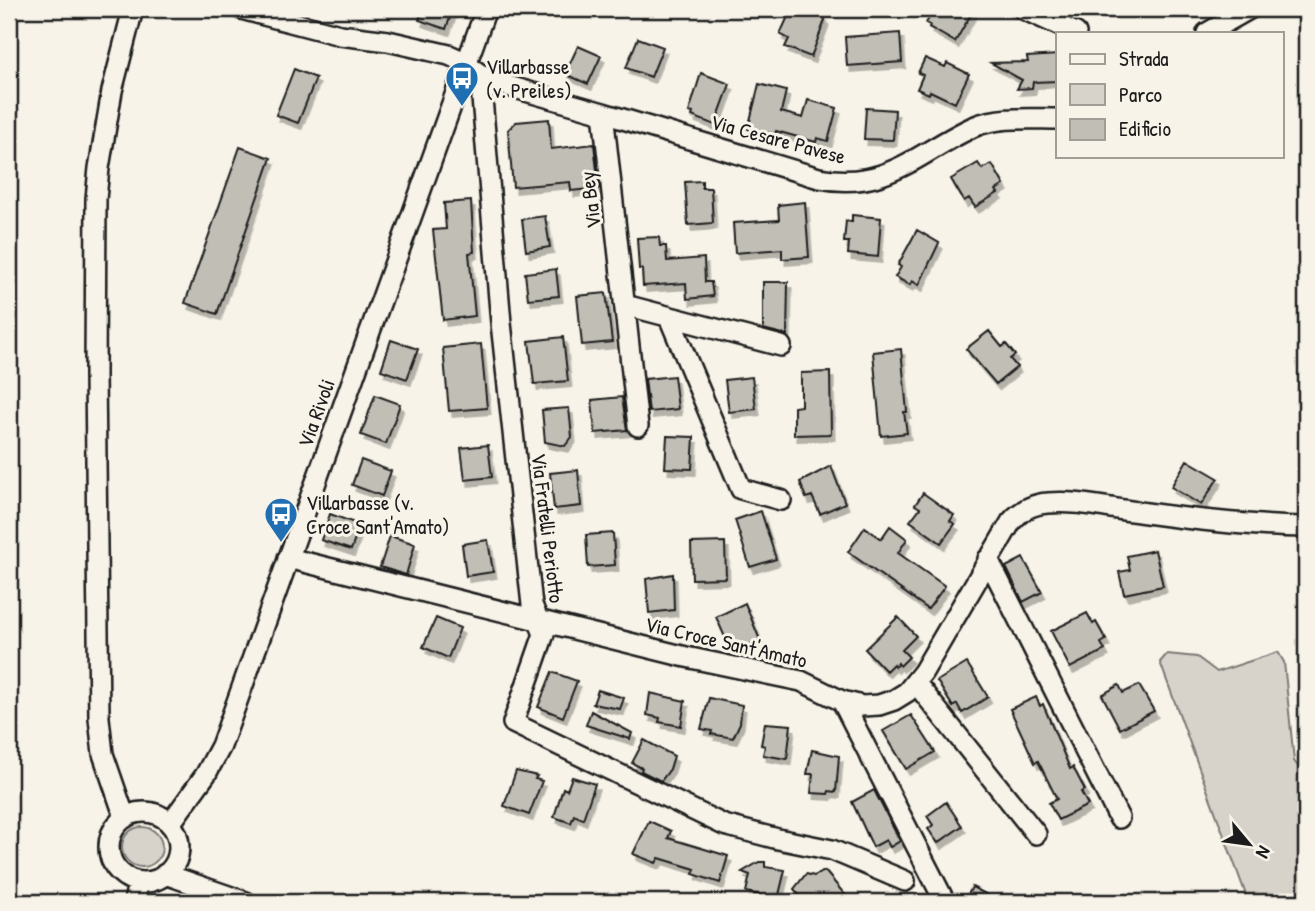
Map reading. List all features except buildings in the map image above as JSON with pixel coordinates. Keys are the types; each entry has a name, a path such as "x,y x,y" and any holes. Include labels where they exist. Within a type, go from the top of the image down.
{"street":[{"path":"125,818 103,754 99,718 96,213 103,138 133,9"},
{"path":"240,9 340,35 388,41 449,55 483,76 603,113"},
{"name":"Via Rivoli","path":"170,824 205,774 220,746 486,9"},
{"path":"1024,9 1074,32"},
{"path":"1209,32 1249,9"},
{"name":"Via Fratelli Periotto","path":"483,76 482,98 501,323 532,605 544,634 513,723 724,825 832,850 905,881"},
{"name":"Via Cesare Pavese","path":"603,113 819,178 839,181 857,181 905,167 974,127 1005,120 1056,119"},
{"name":"Via Bey","path":"603,113 639,426"},
{"path":"625,305 781,346"},
{"path":"669,317 741,489 781,500"},
{"name":"Via Croce Sant'Amato","path":"288,558 686,657 801,681 842,701 862,706 879,705 907,692 1011,522 1020,512 1032,505 1050,502 1225,523 1306,527"},
{"path":"988,559 1119,818"},
{"path":"915,682 1036,834"},
{"path":"842,701 946,902"},
{"path":"144,812 170,824 178,844 178,856 166,874 157,879 138,882 116,868 109,852 112,832 125,818 144,812"},
{"path":"166,874 246,902"},
{"path":"134,902 138,882"}],"green space":[{"path":"1278,652 1284,662 1294,761 1306,772 1306,902 1241,902 1246,895 1160,662 1167,654 1197,657 1217,672"},
{"path":"142,827 156,833 162,847 156,861 142,867 128,861 122,847 128,833"}],"place":[{"name":"Villarbasse (v. Preiles)","path":"462,108"},
{"name":"Villarbasse (v. Croce Sant'Amato)","path":"281,544"}]}
